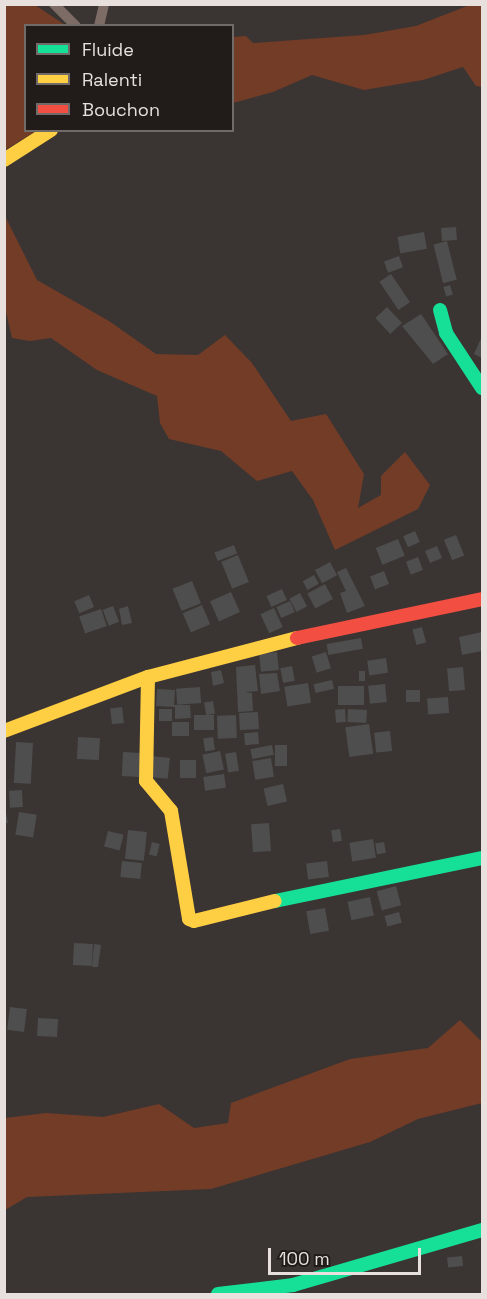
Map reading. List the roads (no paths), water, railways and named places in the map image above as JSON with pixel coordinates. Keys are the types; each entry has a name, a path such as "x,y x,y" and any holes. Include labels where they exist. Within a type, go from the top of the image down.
{"street":[{"path":"54,4 74,24"},
{"path":"99,24 104,4"},
{"path":"4,160 48,132"},
{"path":"440,310 446,333 483,388"},
{"path":"4,731 148,676 229,653 483,599"},
{"path":"148,676 146,781 171,811 189,919 202,920 302,894 483,858"},
{"path":"218,1294 293,1286 483,1230"}]}
